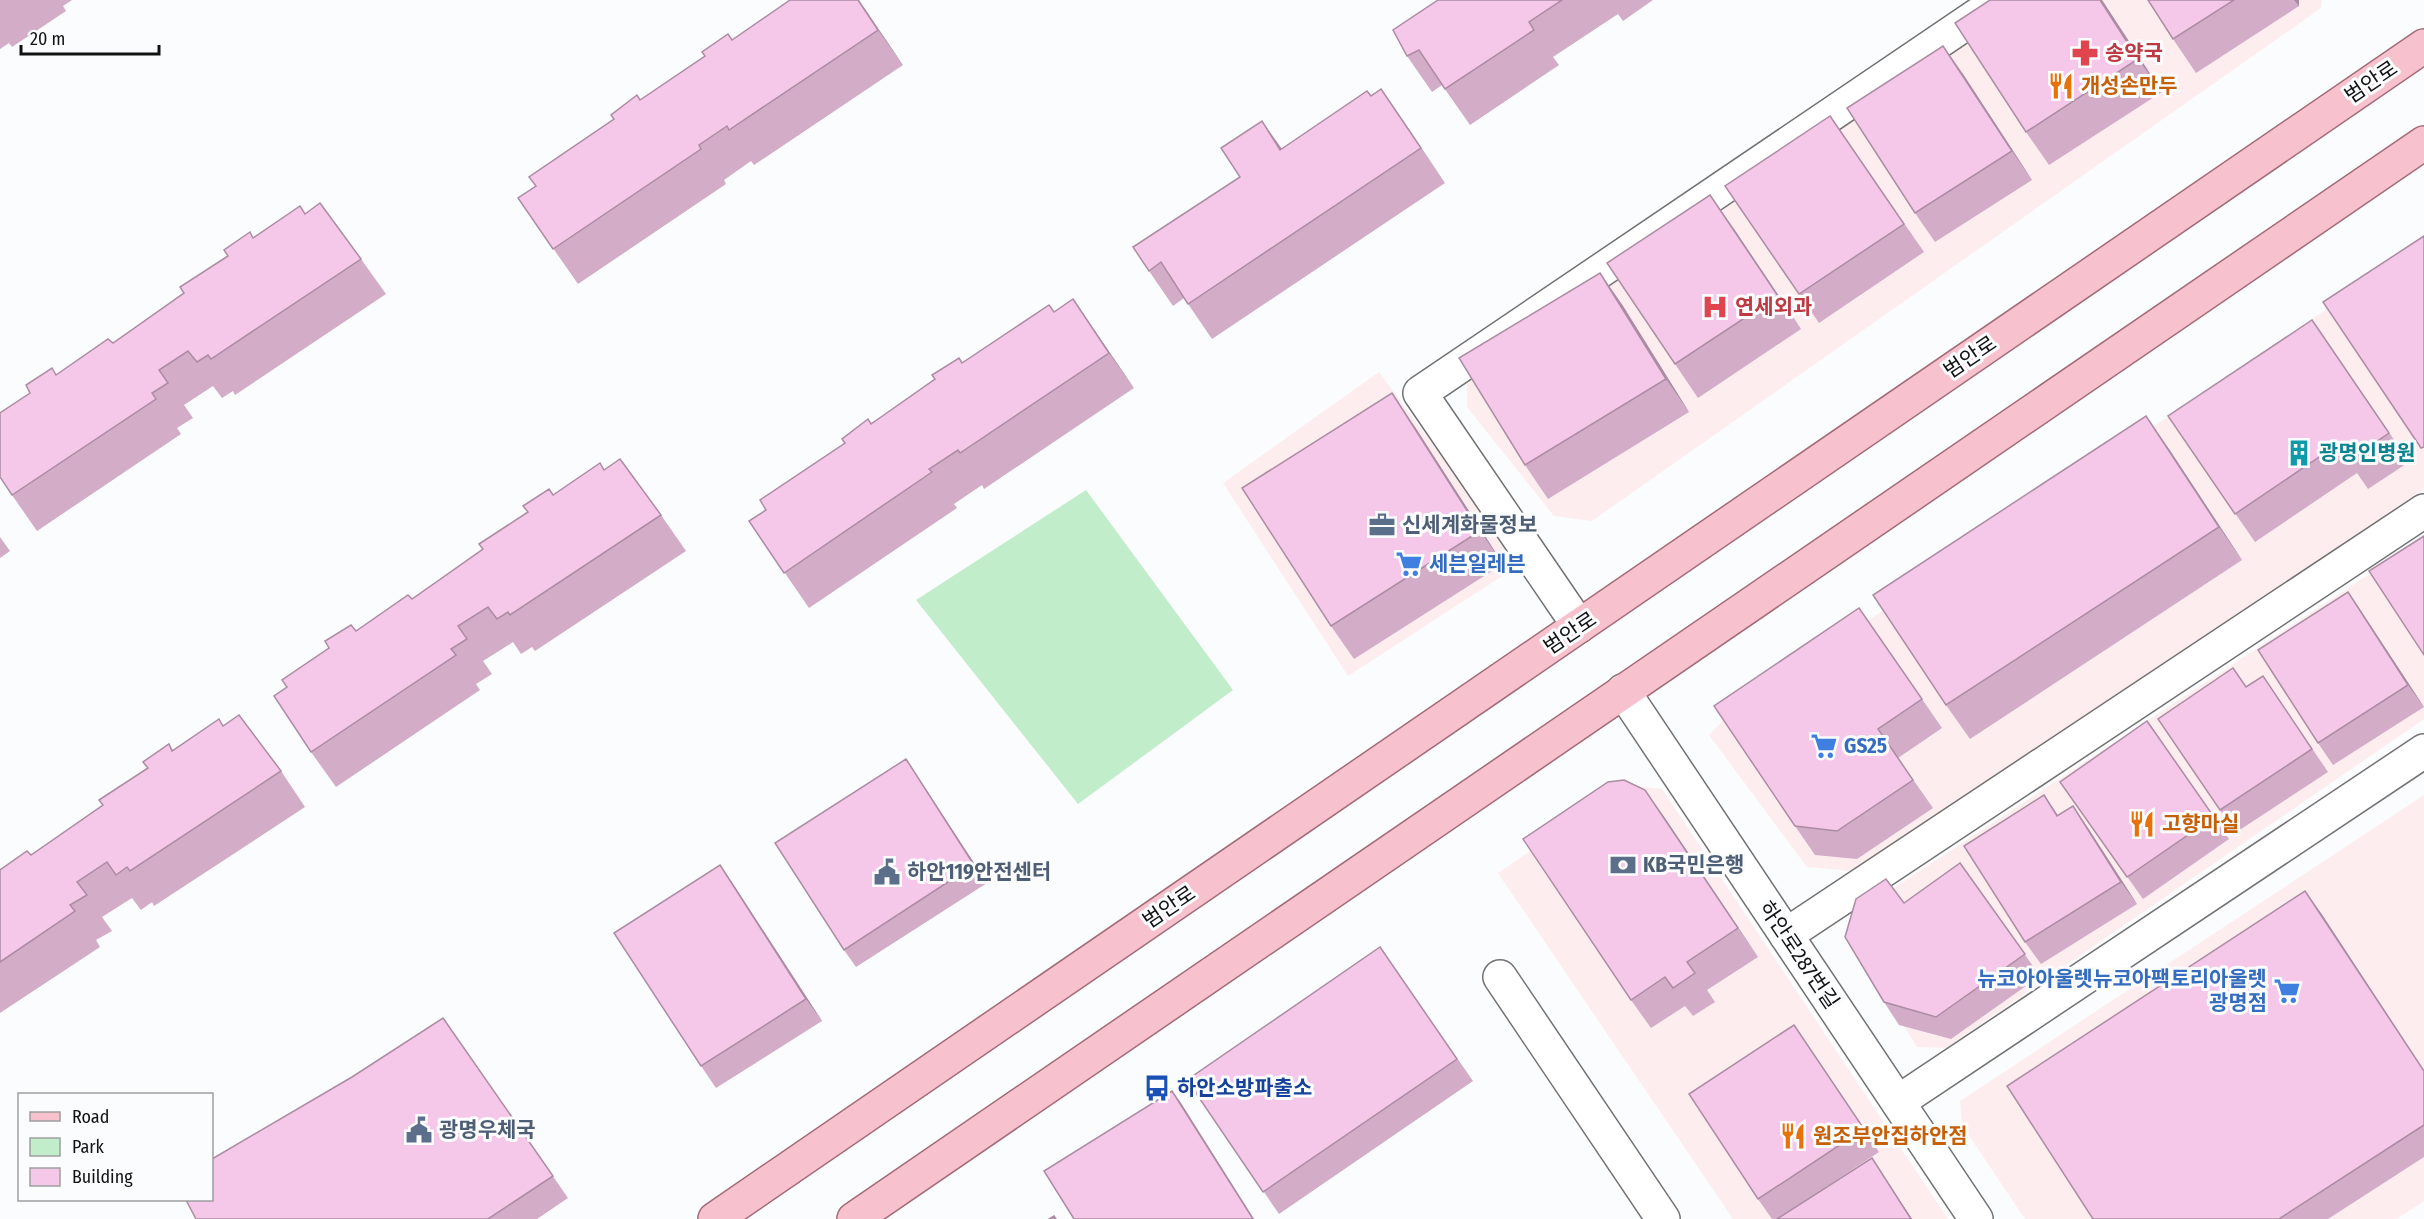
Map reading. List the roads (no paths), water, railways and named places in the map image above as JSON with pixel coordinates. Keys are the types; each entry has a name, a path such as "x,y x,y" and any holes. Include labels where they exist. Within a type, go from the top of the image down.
{"main road":[{"name":"범안로","path":"715,1219 2424,46"},
{"path":"854,1219 2424,143"}],"lane":[{"path":"1579,626 1420,393 2000,0"},
{"path":"1786,935 2424,511"},
{"name":"하안로287번길","path":"1623,691 1976,1219"},
{"path":"1898,1102 2424,751"},
{"path":"1500,977 1663,1219"}],"place":[{"name":"송약국","path":"2085,53"},
{"name":"개성손만두","path":"2061,86"},
{"name":"연세외과","path":"1715,307"},
{"name":"광명인병원","path":"2299,453"},
{"name":"신세계화물정보","path":"1382,525"},
{"name":"세븐일레븐","path":"1409,564"},
{"name":"GS25","path":"1824,746"},
{"name":"고향마실","path":"2142,824"},
{"name":"KB국민은행","path":"1623,865"},
{"name":"하안119안전센터","path":"887,872"},
{"name":"뉴코아아울렛뉴코아팩토리아울렛 광명점","path":"2287,991"},
{"name":"하안소방파출소","path":"1157,1088"},
{"name":"광명우체국","path":"419,1130"},
{"name":"원조부안집하안점","path":"1793,1136"}]}
